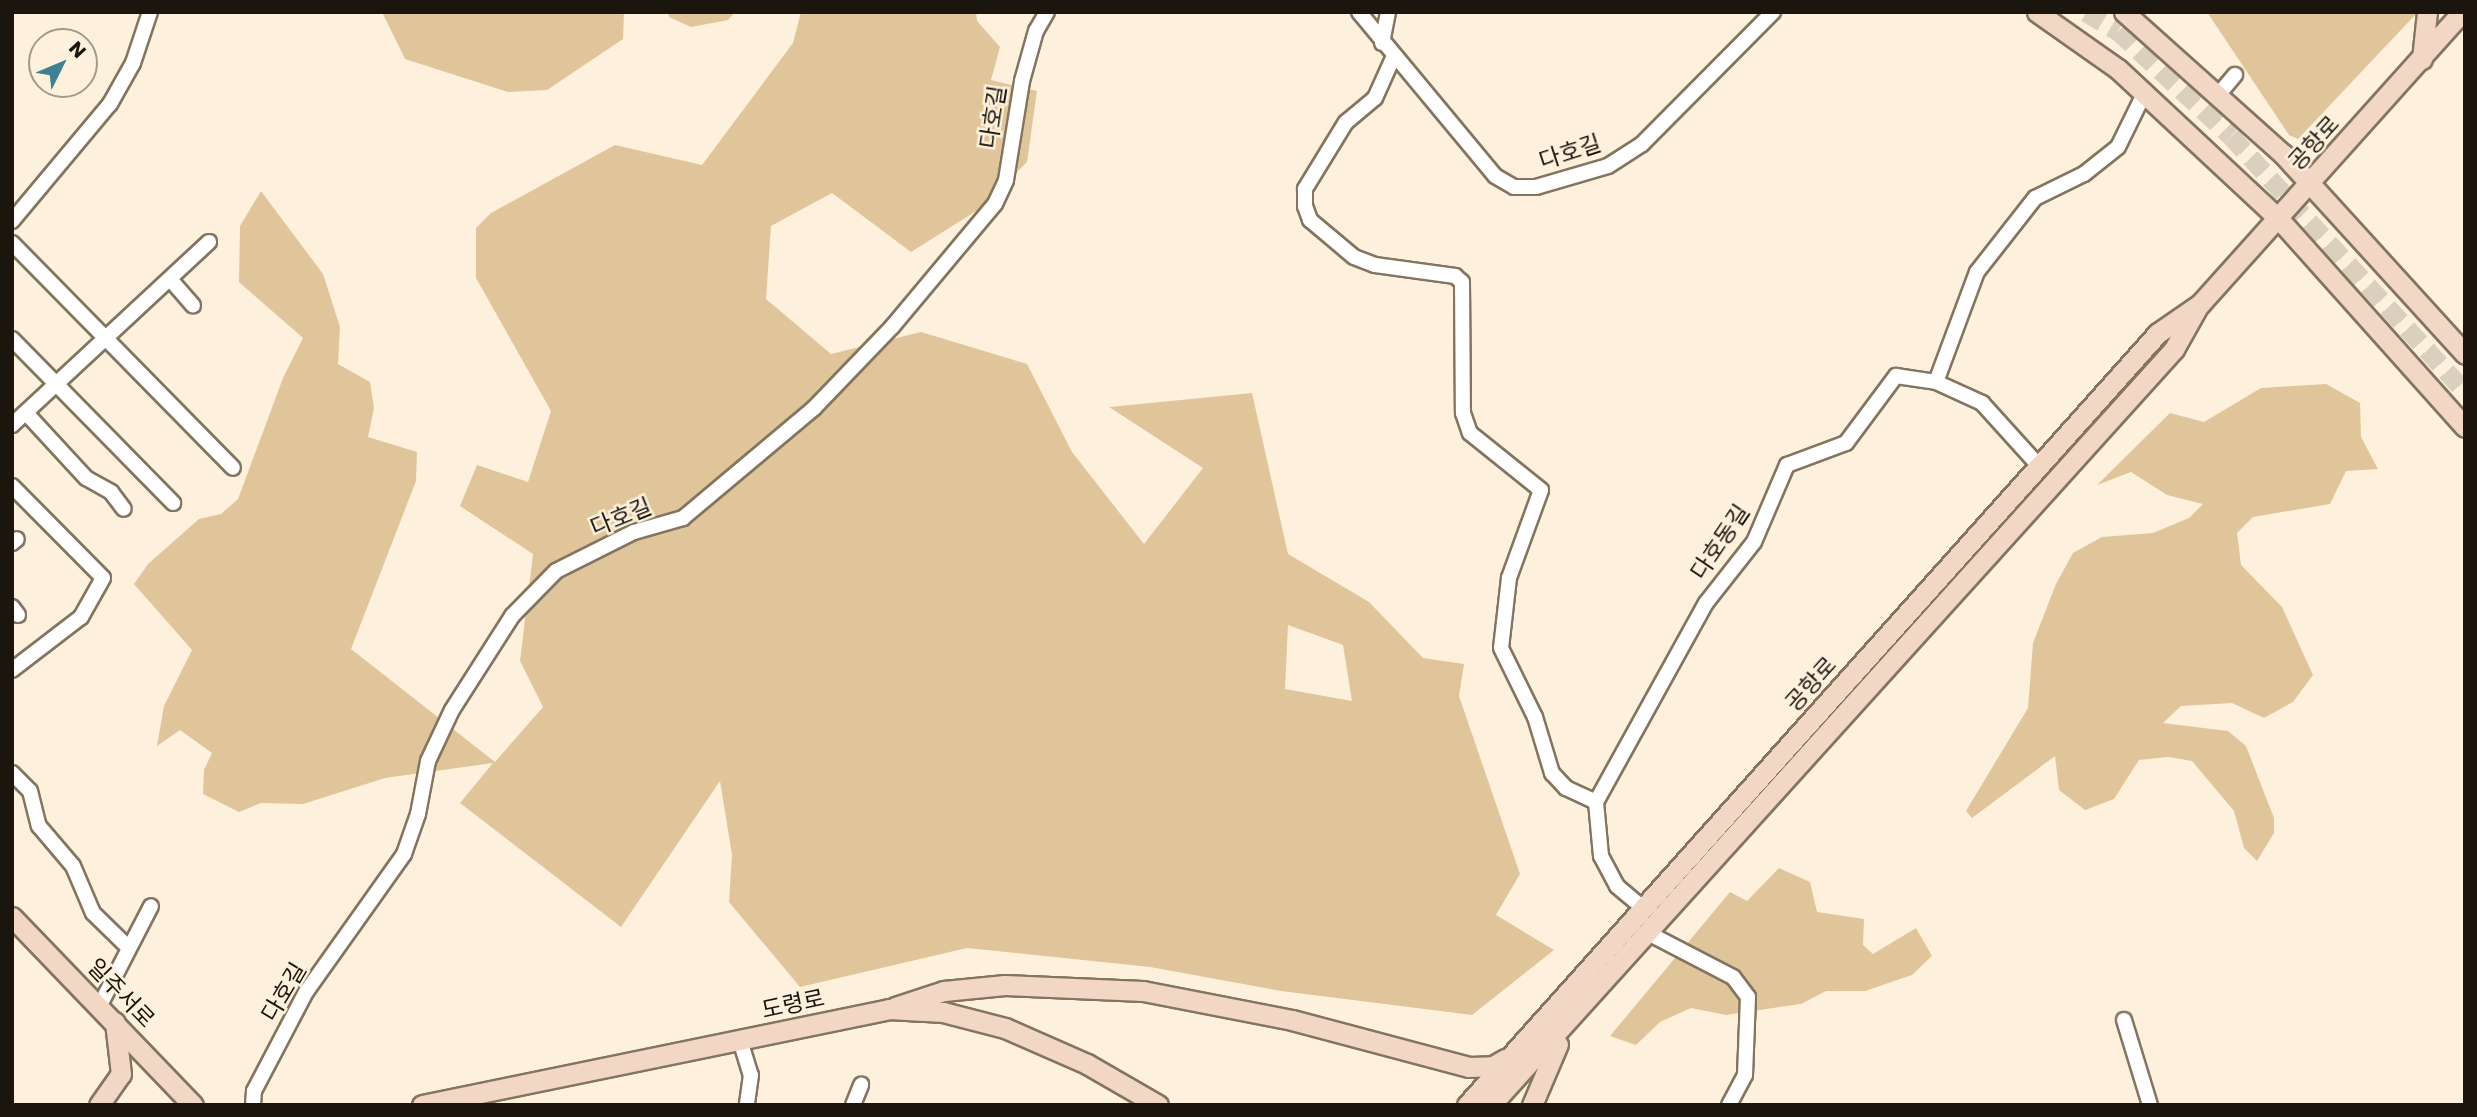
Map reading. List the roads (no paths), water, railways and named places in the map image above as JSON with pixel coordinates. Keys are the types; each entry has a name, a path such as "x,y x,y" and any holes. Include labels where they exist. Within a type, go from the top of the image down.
{"street":[{"path":"12,220 110,104 133,63 150,12"},
{"name":"다호길","path":"253,1105 254,1091 306,992 404,854 418,814 428,761 452,710 512,616 556,571 693,511 814,408 892,327 995,204 1006,180 1022,81 1035,31 1047,12"},
{"name":"다호길","path":"1359,12 1393,58 1494,176 1514,187 1536,187 1608,166 1642,144 1773,12"},
{"path":"1381,43 1388,12"},
{"path":"2037,12 2103,56 2278,218 2465,427"},
{"path":"2124,12 2219,94 2310,184 2465,355"},
{"path":"2422,59 2427,12"},
{"name":"공항로","path":"1491,1105 2174,349 2200,304 2462,12"},
{"path":"1393,58 1376,98 1346,122 1305,189 1305,206 1310,220 1354,257 1375,265 1455,276 1462,282 1466,423 1470,433 1541,490 1509,578 1501,648 1535,717 1552,773 1566,788 1596,802 1594,824 1601,856 1617,886 1643,908"},
{"path":"2219,94 2235,75"},
{"path":"2039,466 1982,403 1936,382 1976,272 2035,198 2084,174 2118,147 2144,93"},
{"path":"12,425 59,386 209,242"},
{"path":"12,243 233,468"},
{"path":"170,279 193,305"},
{"name":"공항로","path":"1467,1105 2158,333 2200,304"},
{"path":"12,339 173,503"},
{"name":"다호동길","path":"1596,802 1706,603 1754,542 1787,465 1846,443 1896,376 1936,382"},
{"path":"27,414 86,478 111,492 124,509"},
{"path":"12,486 103,578 81,617 12,670"},
{"path":"12,773 30,790 39,826 73,866 93,913 128,947"},
{"path":"100,1004 151,906"},
{"name":"일주서로","path":"12,917 100,1004 193,1105"},
{"path":"1648,933 1733,977 1748,997 1745,1075 1729,1105"},
{"path":"889,1009 944,991 1005,985 1143,991 1292,1020 1469,1067 1493,1066 1510,1057"},
{"name":"도령로","path":"422,1105 889,1009 943,1012 1005,1028 1087,1064 1158,1105"},
{"path":"1532,1105 1544,1070 1573,1016"},
{"path":"2124,1020 2150,1105"},
{"path":"99,1105 121,1074 121,1046 115,1021"},
{"path":"740,1040 751,1075 747,1105"},
{"path":"853,1105 860,1085"}],"tunnel":[{"path":"2086,12 2118,31 2231,136 2465,391"}]}
